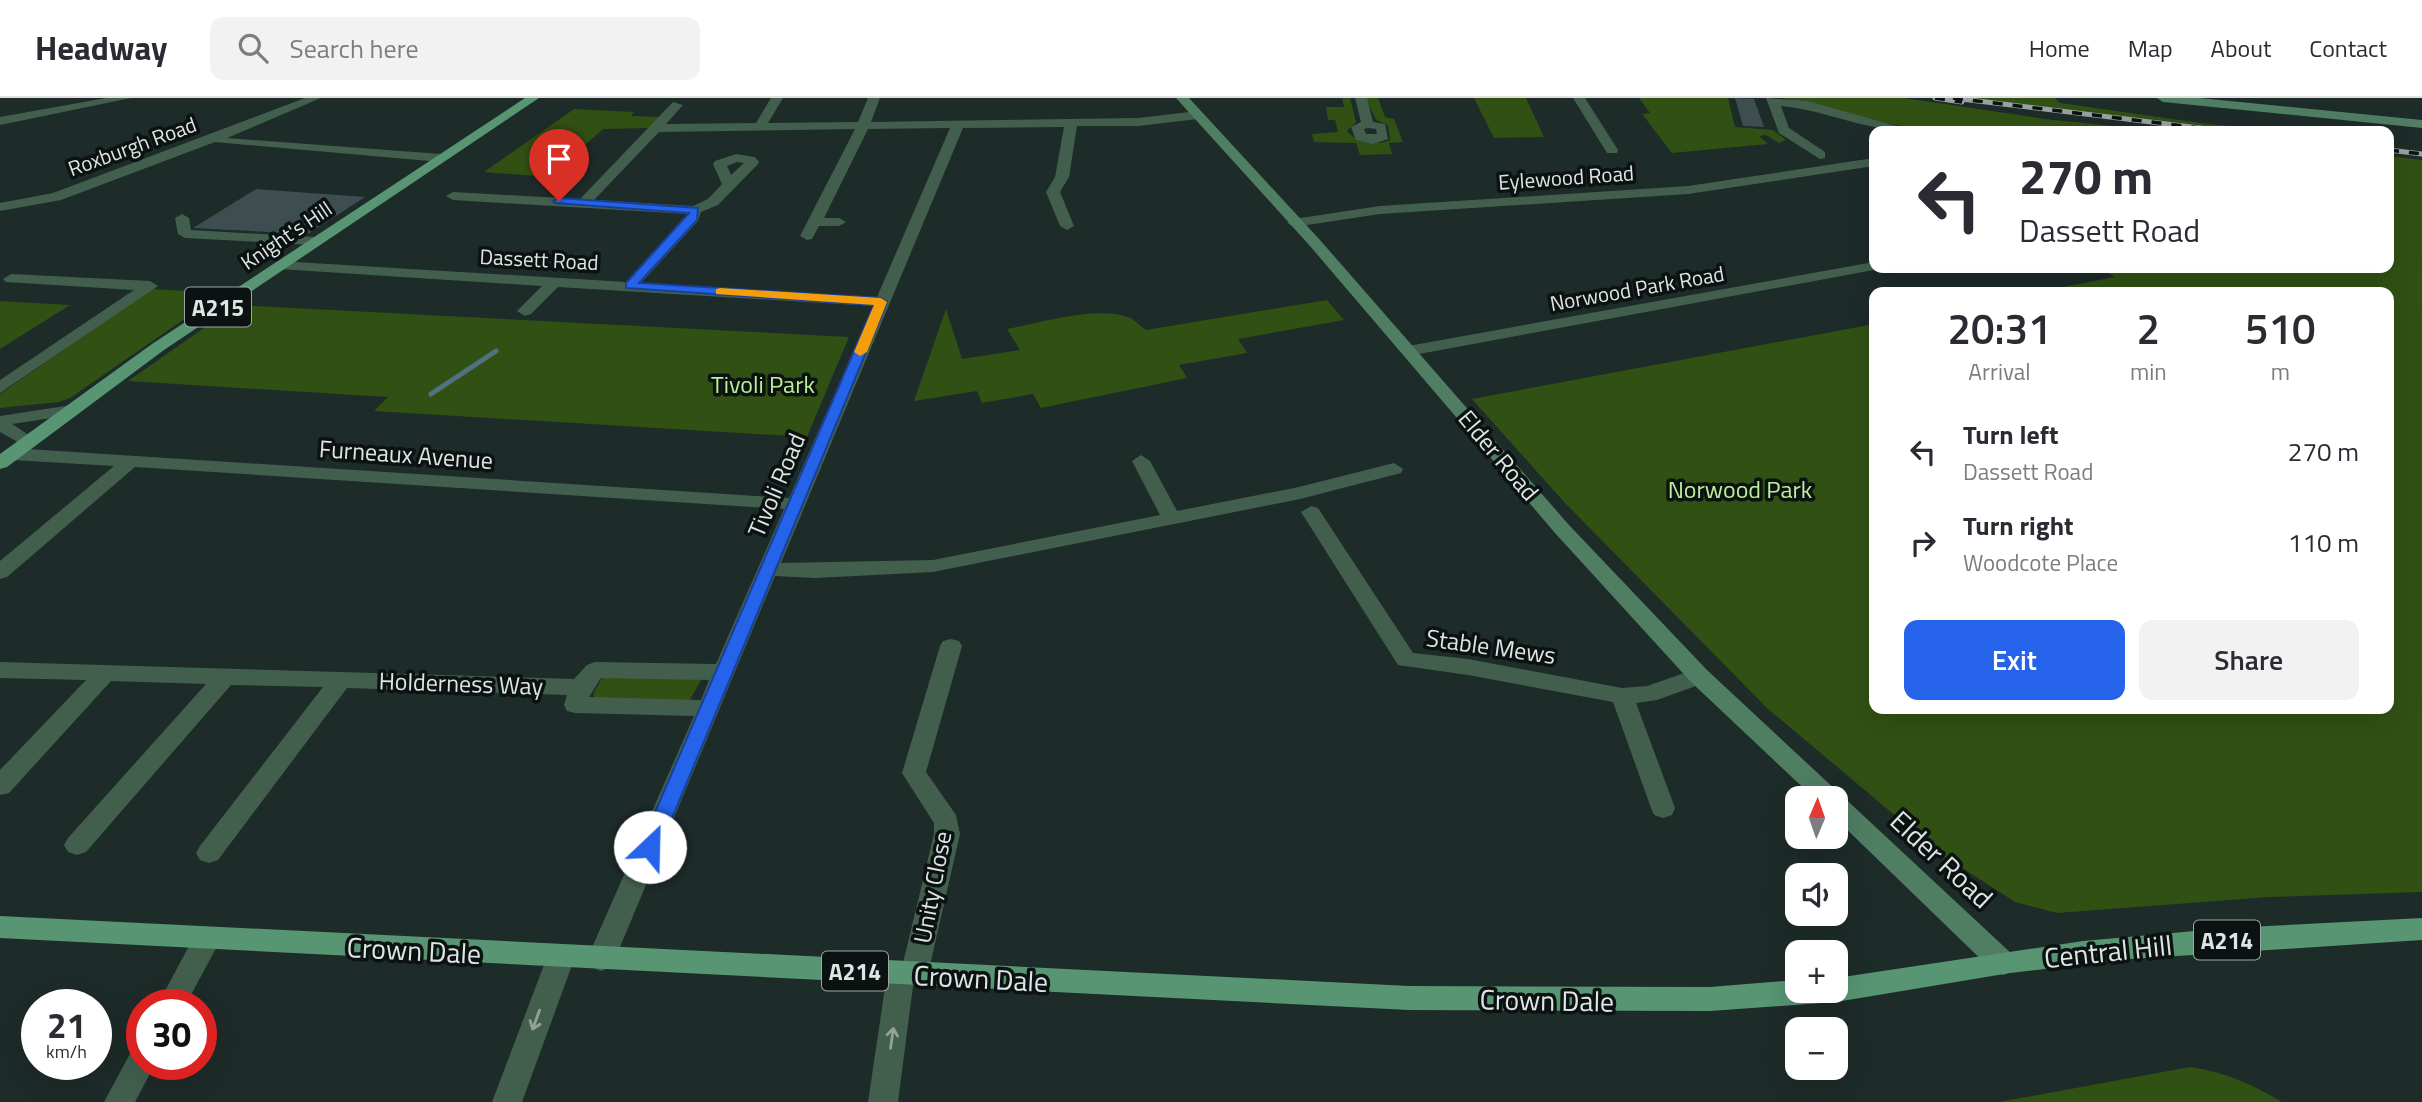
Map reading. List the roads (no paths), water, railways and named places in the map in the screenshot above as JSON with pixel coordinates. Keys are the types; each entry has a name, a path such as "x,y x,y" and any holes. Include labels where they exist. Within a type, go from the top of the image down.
{"main road":[{"name":"Knight's Hill","path":"6,458 314,241 533,98"},
{"name":"Elder Road","path":"1182,98 1408,351 1562,529 1699,676 1817,786"},
{"path":"2163,98 2422,124"},
{"name":"Elder Road","path":"1848,815 2003,963"},
{"name":"Crown Dale","path":"0,927 1409,998 1683,1000 1785,993"},
{"name":"Central Hill","path":"2003,963 2185,943 2422,929"},
{"name":"Crown Dale","path":"1848,989 1912,981 2003,963"}],"street":[{"path":"0,121 125,98"},
{"name":"Roxburgh Road","path":"0,207 56,197 315,98"},
{"path":"759,128 778,98"},
{"path":"807,236 864,127 874,98"},
{"path":"1361,98 1368,124"},
{"path":"1579,98 1612,150"},
{"path":"1820,155 1783,130 1773,100 1889,126"},
{"path":"585,202 677,105"},
{"path":"657,128 1071,124 1138,122 1198,115"},
{"path":"1067,226 1048,192 1062,177 1071,124"},
{"name":"Tivoli Road","path":"601,959 711,708 958,125"},
{"path":"211,140 441,158"},
{"name":"Eylewood Road","path":"1294,223 1398,209 1688,190 1869,163"},
{"path":"453,196 695,210 713,202 729,185"},
{"path":"630,286 693,218 695,210"},
{"path":"182,218 185,234 314,241"},
{"path":"816,222 839,222"},
{"name":"Dassett Road","path":"279,265 881,302"},
{"name":"Norwood Park Road","path":"1408,351 1869,267"},
{"path":"0,388 150,286 10,279"},
{"path":"525,311 555,281"},
{"path":"29,441 2,426 1,421 72,410"},
{"name":"Furneaux Avenue","path":"6,458 131,461 797,504"},
{"path":"0,572 131,461"},
{"path":"1141,461 1171,519"},
{"path":"769,569 816,571 933,566 1300,493 1394,469"},
{"name":"Stable Mews","path":"1311,512 1406,660 1468,667 1622,696 1648,694 1699,676"},
{"name":"Unity Close","path":"907,974 947,834 947,822 914,773 951,646"},
{"name":"Holderness Way","path":"0,670 580,687"},
{"path":"711,708 575,705 580,687 595,670 724,672"},
{"path":"0,786 104,675"},
{"path":"77,845 225,677"},
{"path":"209,853 342,679"},
{"path":"1622,696 1663,808"},
{"path":"180,989 207,939"},
{"path":"507,1102 561,957"},
{"path":"883,1102 907,974"},
{"path":"119,1102 131,1080"}],"waterway":[{"path":"431,394 496,351"}],"railway":[{"path":"1935,98 1962,102"},
{"path":"1953,98 2184,126"},
{"path":"2394,151 2422,154"}],"park label":[{"name":"Tivoli Park","path":"763,384"},
{"name":"Norwood Park","path":"1740,489"}]}
